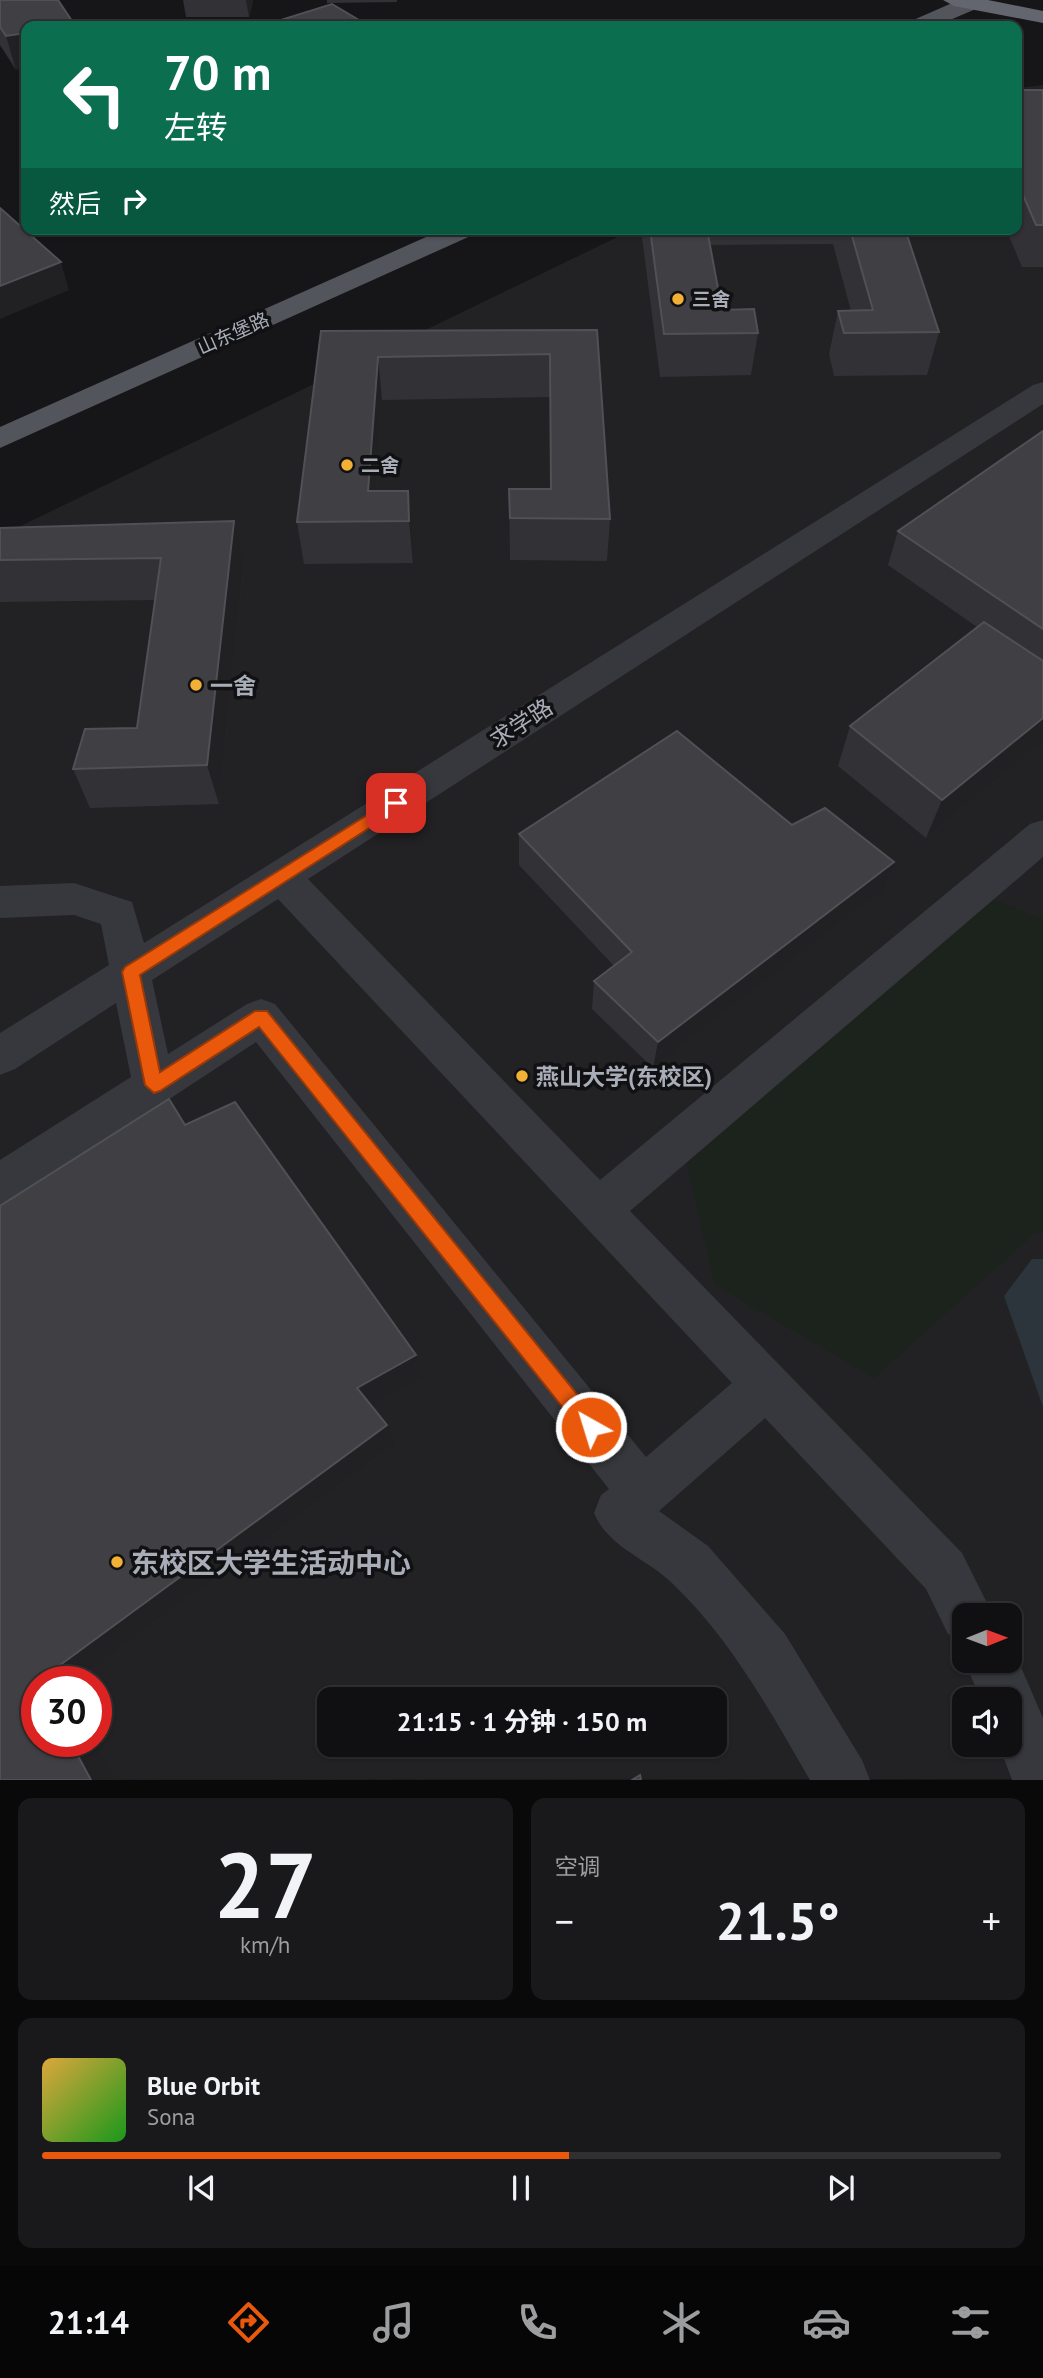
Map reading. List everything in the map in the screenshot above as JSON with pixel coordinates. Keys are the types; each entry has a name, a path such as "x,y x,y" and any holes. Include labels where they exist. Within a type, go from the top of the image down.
{"highway":[{"path":"967,1 1043,18"}],"main road":[{"path":"929,21 967,1"},
{"name":"山东堡路","path":"0,438 453,235"}],"street":[{"name":"求学路","path":"0,1056 1043,391"},
{"path":"600,1208 1043,835"},
{"path":"281,876 944,1571 961,1603"},
{"path":"0,902 74,899 118,914 154,1085"},
{"path":"0,1185 261,1017 643,1492"},
{"path":"767,1385 619,1513 690,1564 766,1653 842,1780"},
{"path":"1022,1734 1040,1780"}],"shaded area":[{"name":"燕山大学(东校区)","path":"1043,85 1043,1779 0,1780 0,536 622,235 1022,235 1022,87"},
{"path":"987,897 1043,919 1043,1232 1034,1234 874,1378 715,1285 678,1127"},
{"path":"1032,1259 1043,1259 1043,1407 1004,1296"}],"building":[{"path":"0,0 58,0 72,21 21,21 21,34 6,36 0,27"},
{"path":"332,4 361,21 277,21"},
{"path":"1022,90 1043,90 1043,225 1036,225 1022,193"},
{"path":"0,208 21,227 21,235 30,235 61,262 0,286"},
{"path":"651,235 708,235 722,310 754,309 758,333 664,334"},
{"path":"852,235 907,235 939,332 844,333 838,311 873,310"},
{"path":"597,330 610,519 510,518 509,489 551,489 550,354 378,357 368,491 408,491 409,521 297,522 321,331"},
{"path":"1043,431 1043,629 898,531"},
{"path":"234,521 207,765 73,769 85,729 137,728 161,558 0,560 0,528"},
{"path":"984,622 1043,661 1043,718 942,800 850,726"},
{"path":"677,731 792,825 825,808 894,862 658,1042 594,981 632,952 519,834"},
{"name":"东校区大学生活动中心","path":"169,1099 185,1125 235,1102 416,1355 357,1388 387,1425 59,1666 21,1666 21,1757 79,1757 91,1780 0,1780 0,1206"}],"place":[{"name":"三舍","path":"678,299"},
{"name":"二舍","path":"347,465"},
{"name":"一舍","path":"196,685"},
{"name":"燕山大学(东校区)","path":"522,1076"},
{"name":"东校区大学生活动中心","path":"117,1562"}],"route":[{"path":"396,803 131,972 154,1085 261,1017 591,1427"}]}
